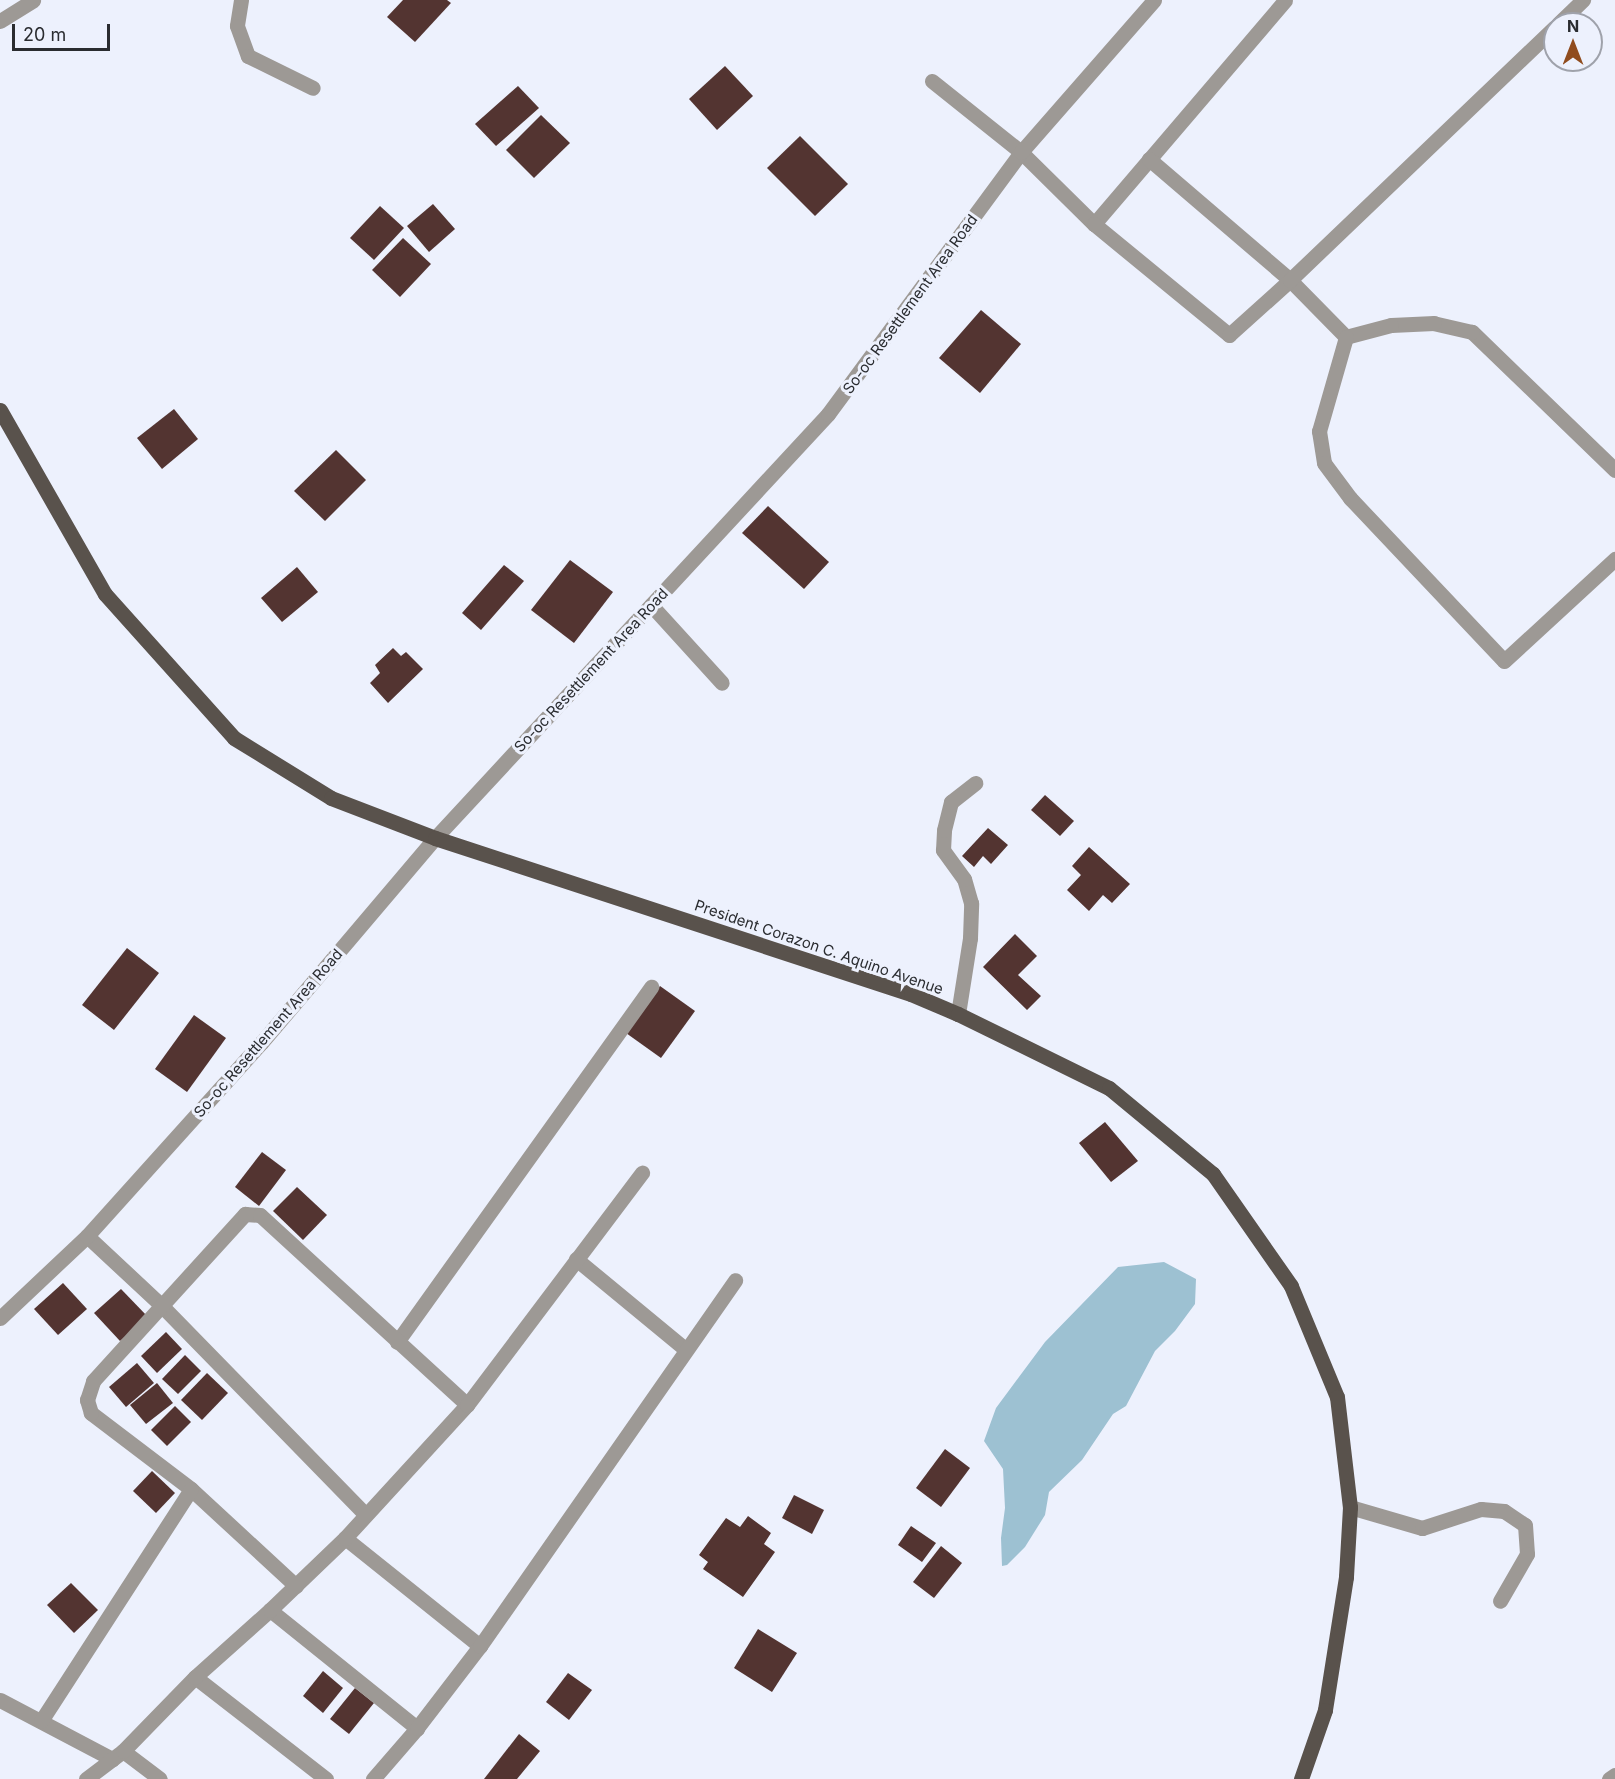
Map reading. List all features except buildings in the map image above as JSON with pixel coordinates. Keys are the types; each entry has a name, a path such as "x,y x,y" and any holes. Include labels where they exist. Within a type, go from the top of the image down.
{"main road":[{"name":"President Corazon C. Aquino Avenue","path":"0,410 105,594 234,738 331,798 435,838 911,994 958,1014 1109,1088 1213,1174 1291,1286 1337,1396 1350,1507 1346,1577 1325,1710 1301,1779"}],"street":[{"path":"0,21 33,0"},
{"path":"241,0 237,27 248,56 313,88"},
{"name":"So-oc Resettlement Area Road","path":"0,1318 87,1236 261,1043 435,838 828,414 1021,152 1154,0"},
{"path":"1094,224 1285,0"},
{"path":"1570,12 1583,0"},
{"path":"932,81 1021,152 1094,224 1229,335 1290,280 1543,37"},
{"path":"1149,159 1290,280 1346,337"},
{"path":"1346,337 1392,325 1434,323 1473,332 1615,470"},
{"path":"1346,337 1318,430 1324,463 1350,498 1504,661 1615,560"},
{"path":"651,605 722,683"},
{"path":"958,1014 970,938 971,903 964,879 943,850 944,830 951,802 975,783"},
{"path":"397,1342 651,987"},
{"path":"86,1779 117,1755 195,1677 296,1586 345,1538 467,1405 642,1173"},
{"path":"296,1586 192,1489 91,1413 87,1400 93,1381 245,1214 260,1215 467,1405"},
{"path":"87,1236 161,1305 365,1514"},
{"path":"576,1259 685,1349"},
{"path":"373,1779 417,1728 480,1646 685,1349 735,1281"},
{"path":"41,1721 192,1489"},
{"path":"1350,1507 1422,1528 1480,1509 1504,1511 1524,1525 1528,1537 1527,1554 1500,1601"},
{"path":"345,1538 480,1646"},
{"path":"270,1610 417,1728"},
{"path":"195,1677 326,1779"},
{"path":"0,1700 117,1755 160,1779"},
{"path":"1609,1779 1615,1775"}],"water":[{"path":"1164,1262 1196,1279 1195,1304 1175,1331 1155,1351 1126,1406 1113,1414 1082,1460 1049,1492 1045,1515 1025,1547 1007,1565 1002,1566 1001,1538 1005,1508 1003,1469 984,1441 996,1408 1045,1342 1118,1267"}]}
